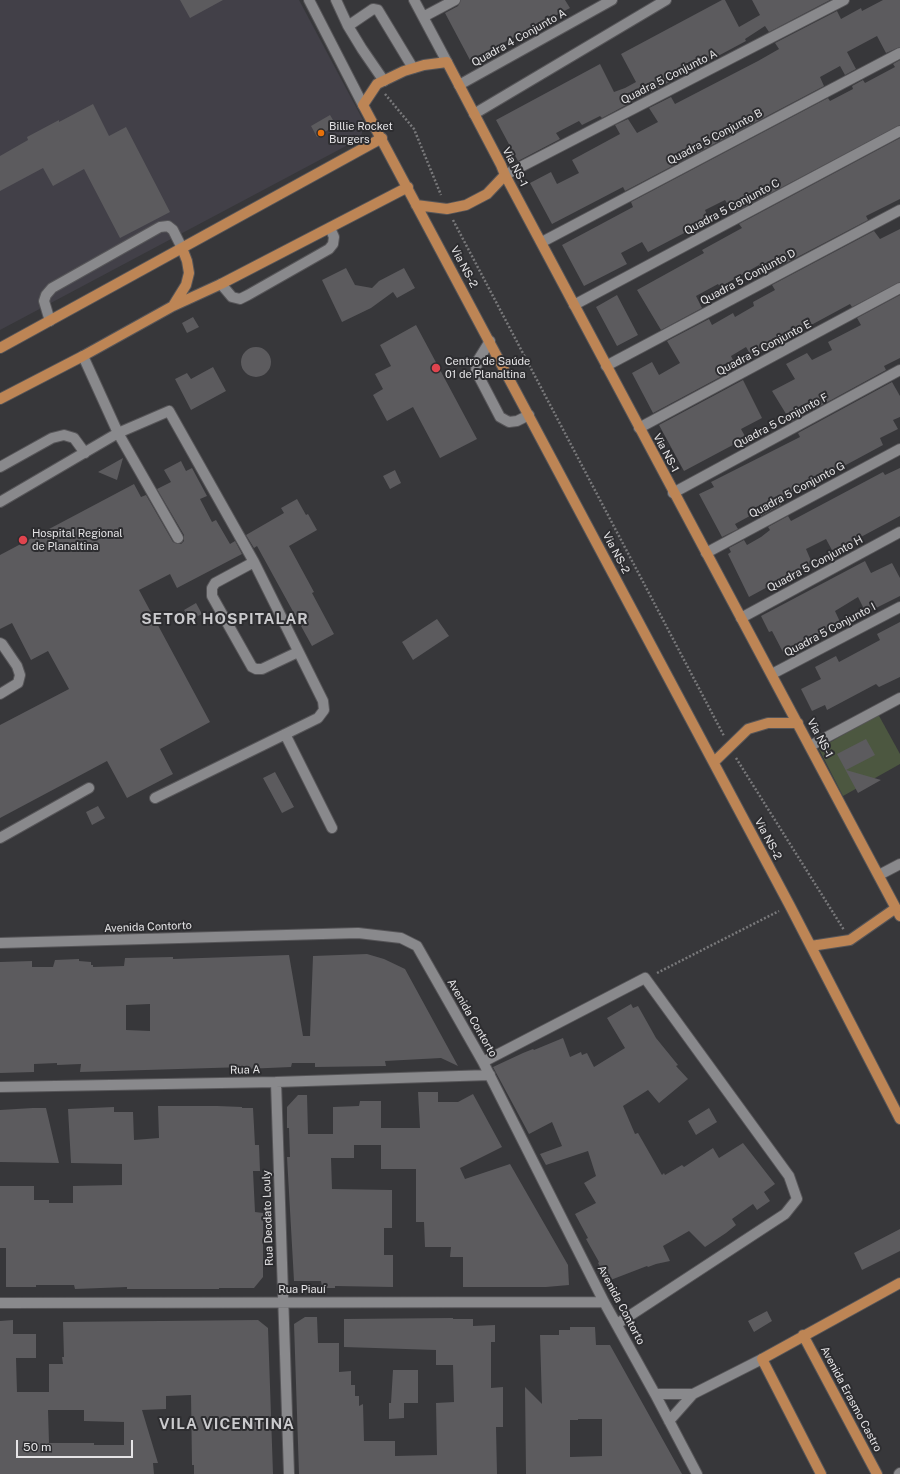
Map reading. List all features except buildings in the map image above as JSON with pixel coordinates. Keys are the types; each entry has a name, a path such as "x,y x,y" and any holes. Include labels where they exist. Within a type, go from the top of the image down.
{"main road":[{"path":"364,105 381,82 404,71 424,65 447,62"},
{"name":"Via NS-1","path":"447,62 606,366 898,912"},
{"name":"Via NS-2","path":"364,105 714,762 900,1119"},
{"path":"0,348 382,138"},
{"path":"416,205 447,209 466,205 486,194 505,175"},
{"path":"0,399 83,356 173,306 221,284 408,187"},
{"path":"173,306 186,286 189,273 187,261 182,248"},
{"path":"714,762 748,729 768,723 798,724"},
{"path":"811,946 850,940 898,912"},
{"path":"821,1474 762,1359 900,1283"},
{"name":"Avenida Erasmo Castro","path":"804,1336 877,1474"}],"street":[{"name":"Via NS-2","path":"308,0 364,105"},
{"path":"336,0 348,26 381,82"},
{"name":"Via NS-1","path":"414,0 447,62"},
{"path":"423,17 455,0"},
{"name":"Quadra 4 Conjunto A","path":"459,85 612,0"},
{"name":"Quadra 5 Conjunto A","path":"505,175 844,0"},
{"path":"474,114 661,2"},
{"path":"348,26 372,9 378,10 414,68"},
{"name":"Quadra 5 Conjunto B","path":"542,242 900,53"},
{"name":"Quadra 5 Conjunto C","path":"574,305 900,130"},
{"name":"Quadra 5 Conjunto D","path":"606,366 900,210"},
{"path":"50,321 44,301 46,295 52,288 160,226 168,226 172,230 182,248"},
{"path":"221,284 232,297 240,299 248,295 329,249 333,244 334,238 330,228"},
{"name":"Quadra 5 Conjunto E","path":"639,428 900,288"},
{"path":"490,341 477,362 476,371 500,417 509,422 517,421 529,414"},
{"path":"83,356 118,433 178,538"},
{"name":"Quadra 5 Conjunto F","path":"673,492 900,370"},
{"path":"0,502 118,433 169,411 254,562 323,701 324,710 318,718 155,798"},
{"path":"0,467 52,438 64,435 74,438 85,452"},
{"name":"Quadra 5 Conjunto G","path":"706,552 900,449"},
{"name":"Quadra 5 Conjunto H","path":"741,618 900,532"},
{"path":"254,562 215,583 212,588 212,596 252,667 262,669 298,652"},
{"name":"Quadra 5 Conjunto I","path":"772,674 900,607"},
{"path":"0,644 2,644 17,666 20,675 18,683 0,694"},
{"path":"810,746 900,698"},
{"path":"285,734 332,828"},
{"path":"0,838 89,788"},
{"path":"879,876 900,864"},
{"name":"Avenida Contorto","path":"0,943 358,933 400,938 416,946 490,1074 604,1302 697,1474"},
{"path":"483,1062 645,978 788,1176 797,1199 785,1214 617,1324"},
{"name":"Rua A","path":"0,1087 276,1082 490,1074"},
{"name":"Rua Deodato Louly","path":"276,1082 289,1474"},
{"name":"Rua Piauí","path":"0,1303 604,1302"},
{"path":"669,1421 693,1394 762,1359"},
{"path":"655,1394 693,1394"}],"path":[{"path":"381,82 414,129 447,209 729,747 850,940"},
{"path":"645,978 790,906"}],"shaded area":[{"path":"0,0 299,0 364,122 361,138 0,330"}],"green space":[{"path":"878,714 900,754 900,764 843,796 819,749"}],"place":[{"name":"Billie Rocket Burgers","path":"321,133"},
{"name":"Centro de Saúde 01 de Planaltina","path":"436,368"},
{"name":"Hospital Regional de Planaltina","path":"23,540"}],"district":[{"name":"SETOR HOSPITALAR","path":"225,619"},
{"name":"VILA VICENTINA","path":"227,1424"}]}
